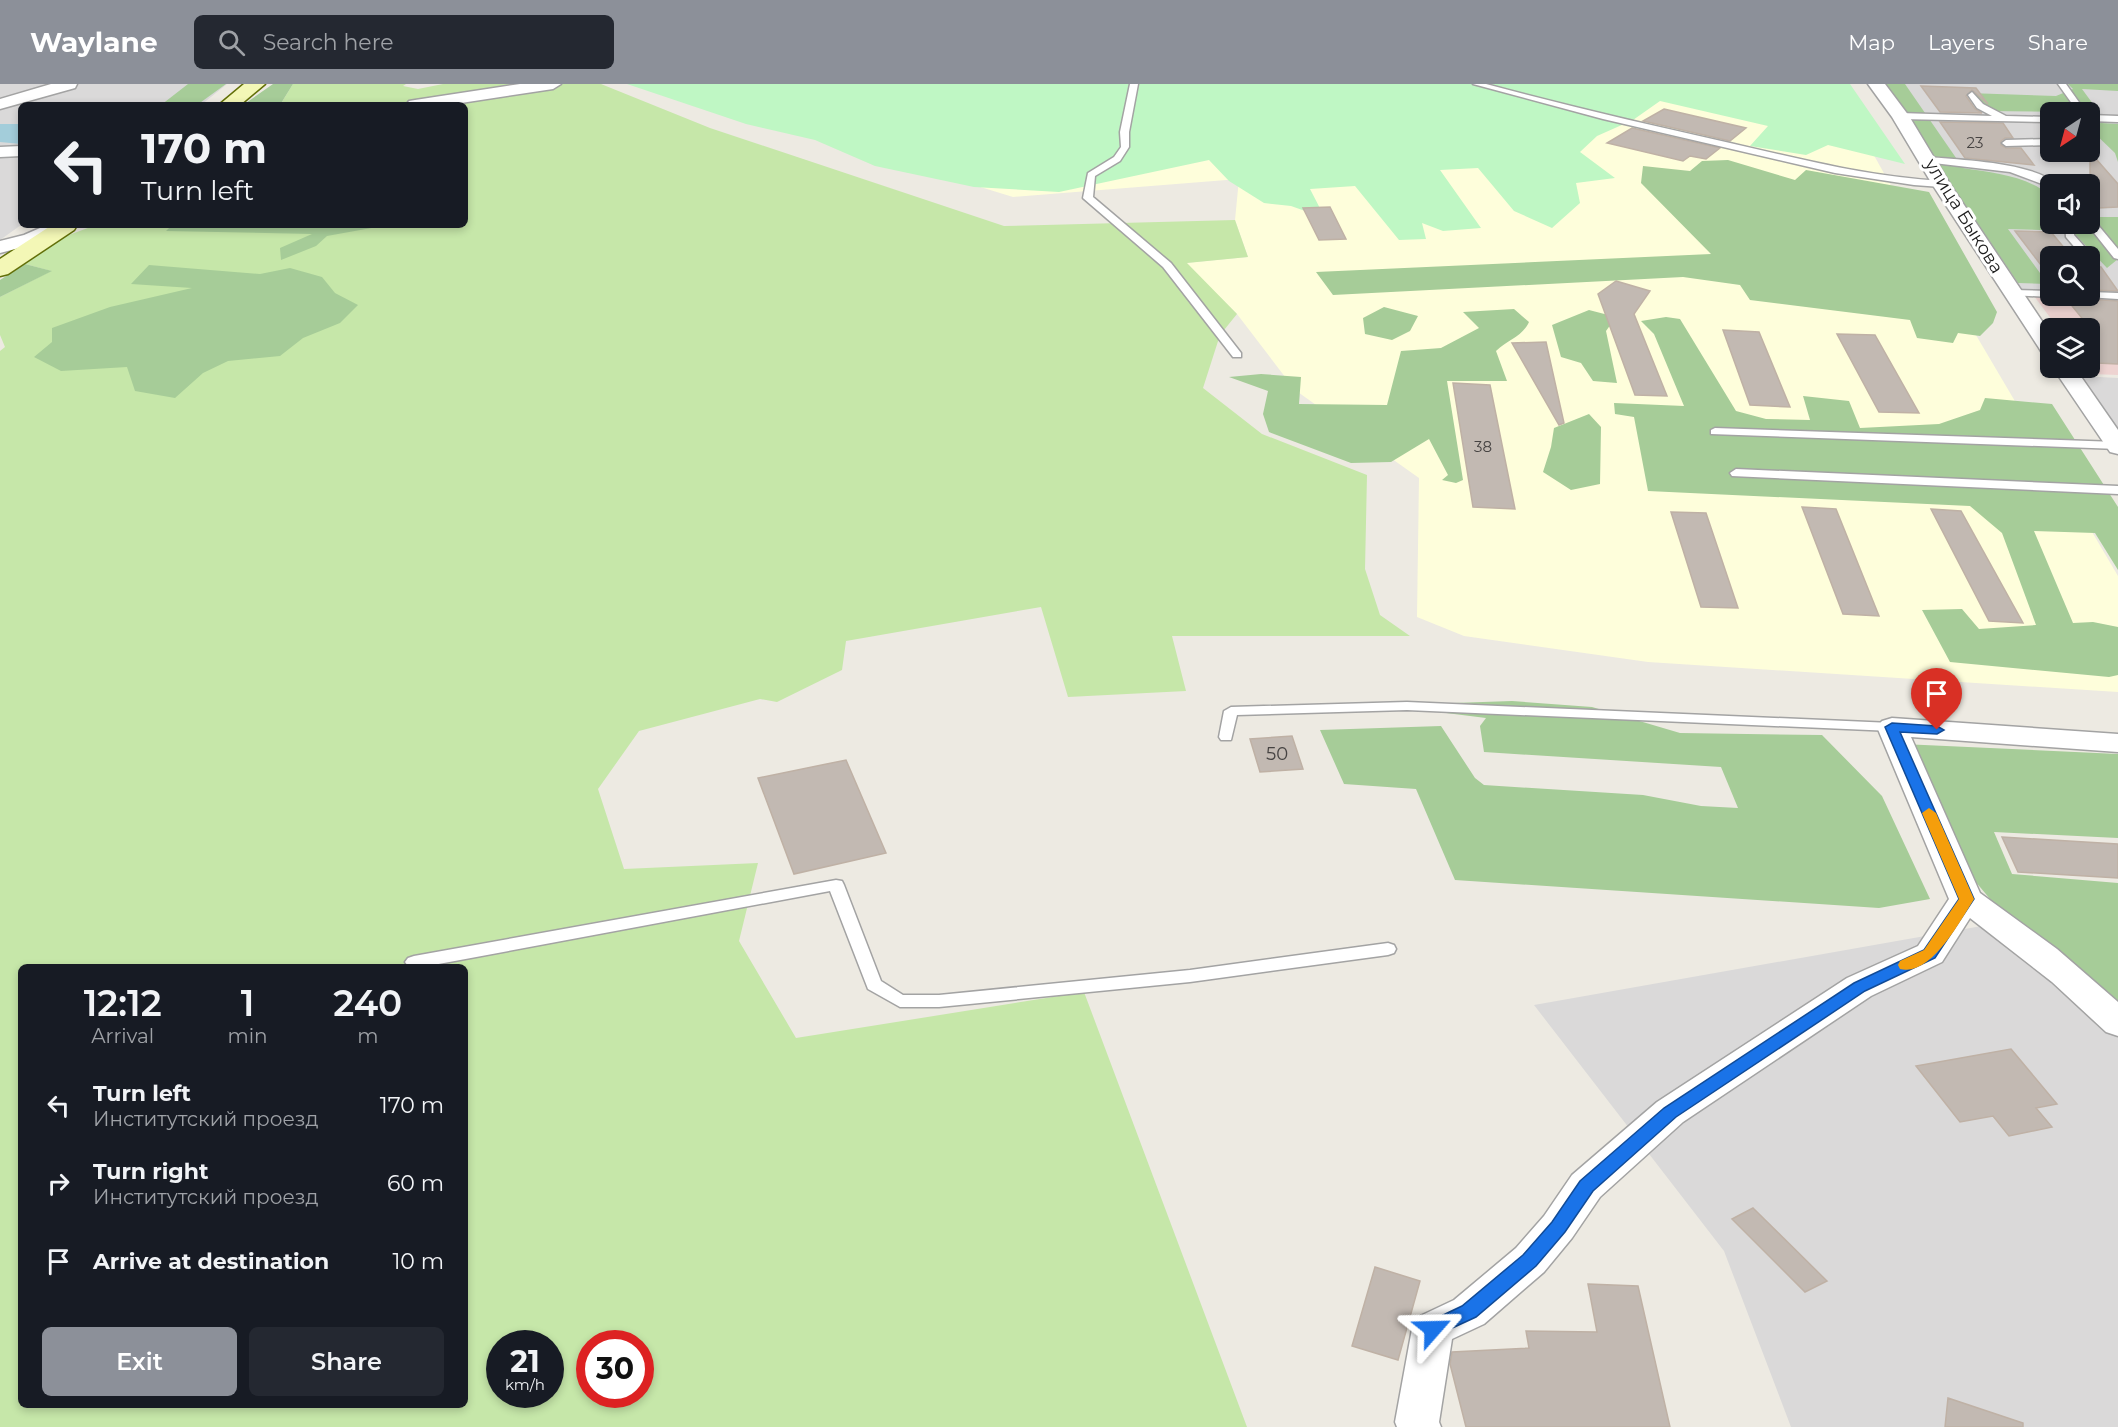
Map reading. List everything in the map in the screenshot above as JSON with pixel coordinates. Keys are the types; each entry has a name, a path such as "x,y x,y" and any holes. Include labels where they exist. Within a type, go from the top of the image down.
{"main road":[{"path":"232,102 256,84"},
{"path":"0,269 61,228"}],"street":[{"path":"0,104 69,84"},
{"path":"435,102 553,84"},
{"name":"улица Быкова","path":"1876,84 1900,116 1941,183 2040,333"},
{"path":"0,152 18,151"},
{"path":"0,247 31,239 58,228"},
{"path":"2071,378 2118,447"},
{"path":"2118,743 1892,727 1966,899 2031,946 2118,1023"},
{"path":"1419,1427 1417,1422 1433,1329 1469,1312 1530,1260 1558,1227 1586,1186 1670,1112 1860,987 1930,954 1966,899"}],"lane":[{"path":"1134,84 1132,104 1123,134 1125,147 1117,159 1091,176 1088,198 1167,265 1237,355"},
{"path":"1477,84 1635,124 1835,170 1879,179 1941,183"},
{"path":"2062,84 2075,102"},
{"path":"1972,95 1980,106 2007,120"},
{"path":"1900,116 2040,120"},
{"path":"2100,118 2118,119"},
{"path":"2006,143 2040,142"},
{"path":"1928,160 1996,168 2040,178"},
{"path":"2069,234 2078,246"},
{"path":"2100,234 2118,256"},
{"path":"2013,293 2040,294"},
{"path":"2100,295 2118,296"},
{"path":"1715,432 2118,447"},
{"path":"1736,473 2118,490"},
{"path":"1226,737 1231,711 1407,706 1892,727"},
{"path":"414,963 836,885 874,985 900,1001 939,1001 1190,976 1388,949"}],"shaded area":[{"path":"0,84 227,84 205,102 18,102 18,227 0,240"},
{"path":"645,84 1834,84 1950,291 2118,576 2118,692 1648,662 1464,636 1417,617 1419,478 1295,390 1237,314 1185,263 1248,257 1235,220 1239,179 1013,197"},
{"path":"1883,84 2118,84 2118,292 2100,292 2100,246 2040,246 2040,291 2019,290"},
{"path":"2034,296 2040,296 2040,304"},
{"path":"2100,298 2118,299 2118,375 2100,374 2100,318 2050,318 2042,306 2100,306"},
{"path":"2080,378 2118,378 2118,432"},
{"path":"1993,924 2118,1038 2118,1427 1791,1427 1724,1251 1534,1005"}],"green space":[{"path":"188,84 226,84 201,102 165,102"},
{"path":"273,84 293,84 282,102 247,102"},
{"path":"293,84 406,84 403,86 418,89 443,84 601,84 710,128 1004,226 1235,220 1248,257 1187,263 1237,314 1220,335 1203,388 1262,434 1367,475 1365,569 1380,615 1410,636 1172,636 1186,691 1068,697 1041,607 846,641 842,670 777,702 760,699 639,731 598,789 624,869 758,863 739,941 796,1038 1084,992 1247,1427 0,1427 0,351 5,347 0,335 0,297 51,271 25,264 66,236 88,228 468,228 468,102 282,102"},
{"path":"627,84 1850,84 1905,164 1828,145 1806,155 1750,146 1768,126 1660,101 1633,120 1597,136 1580,152 1615,178 1576,183 1580,203 1552,228 1514,211 1478,168 1440,170 1481,228 1443,231 1422,223 1426,239 1399,240 1355,186 1310,189 1325,218 1291,206 1264,203 1229,181 1209,160 1059,192 974,187 875,166 815,140 746,124"},
{"path":"1883,84 1905,84 1963,168 1997,173 2040,188 2040,230 2008,229 2040,273 2040,284 2018,283"},
{"path":"2068,84 2118,84 2118,91 2082,89 2092,102 2078,102 2073,98 2072,102 2040,102 2040,112 1985,111 1968,93 2056,96 2073,89"},
{"path":"2100,123 2118,124 2118,162 2115,153 2100,139"},
{"path":"1728,160 1795,180 1806,170 1929,192 1997,312 1993,323 1980,336 1958,333 1953,343 1917,338 1910,320 1750,300 1740,285 1683,277 1333,295 1316,272 1711,254 1641,183 1643,166 1690,171 1702,161"},
{"path":"2100,217 2118,217 2118,259 2107,268 2100,261 2100,246 2086,246 2075,234 2100,234"},
{"path":"169,228 371,228 327,236 316,246 281,260 280,248 312,234 166,231"},
{"path":"25,264 52,271 0,297 0,280"},
{"path":"149,265 260,274 290,268 322,277 335,293 358,305 340,323 303,338 280,356 228,361 203,373 175,398 135,391 127,367 61,371 34,357 52,342 52,328 110,307 192,288 131,284"},
{"path":"1384,307 1418,316 1410,331 1392,340 1365,334 1363,318"},
{"path":"1514,309 1529,322 1519,335 1496,351 1507,381 1447,381 1463,480 1456,483 1442,480 1448,475 1429,439 1391,462 1351,463 1269,432 1263,414 1268,391 1229,377 1261,374 1301,377 1299,404 1387,405 1401,351 1441,348 1479,328 1463,312"},
{"path":"1589,310 1616,317 1606,331 1617,383 1593,381 1581,363 1561,357 1552,325"},
{"path":"1666,317 1680,319 1736,411 1766,419 1810,420 1803,396 1849,401 1860,428 1939,424 1980,410 1985,398 2052,404 2118,507 2118,570 2095,533 2034,531 2073,623 2093,622 2118,627 2118,675 2109,677 1950,662 1922,610 1962,609 1979,629 2036,625 2002,533 1970,506 1648,491 1634,417 1615,414 1614,403 1684,406 1654,334 1641,321"},
{"path":"1589,414 1601,427 1600,484 1571,490 1543,472 1554,428"},
{"path":"1512,701 1592,707 1680,733 1822,735 1882,796 1930,899 1879,908 1455,880 1416,789 1344,784 1320,730 1441,726 1475,778 1484,785 1643,795 1701,806 1738,808 1721,767 1484,752 1480,726 1486,718 1414,709 1424,704"},
{"path":"1902,744 2118,754 2118,838 1994,832 2012,874 2118,883 2118,1010 2001,912 1964,868"}],"water":[{"path":"0,124 18,124 18,144 0,142"}],"building":[{"path":"1921,86 1976,88 1988,104 1972,90 1966,96 1975,109 1982,113 1940,112"},
{"path":"1664,109 1746,128 1730,141 1643,121"},
{"path":"1940,122 2003,123 2013,138 2005,138 2001,141 2001,145 2006,148 2021,148 2034,165 1965,158"},
{"path":"1632,128 1720,148 1706,159 1690,156 1683,161 1607,143"},
{"path":"2090,162 2099,162 2118,184 2118,207 2100,208 2100,174 2090,174"},
{"path":"1330,207 1346,239 1319,240 1303,208"},
{"path":"2015,231 2053,234 2063,246 2040,246 2040,264"},
{"path":"2100,267 2101,267 2118,291 2100,290"},
{"path":"1616,281 1650,291 1634,314 1667,396 1635,395 1598,294"},
{"path":"2100,300 2118,301 2118,364 2100,363 2100,318 2082,318 2072,306 2100,306"},
{"path":"1723,330 1759,332 1790,407 1750,405"},
{"path":"1837,334 1875,335 1919,413 1879,412"},
{"path":"1546,342 1564,423 1559,425 1512,343"},
{"path":"1453,383 1490,385 1515,509 1473,507"},
{"path":"1802,507 1836,509 1879,616 1843,614"},
{"path":"1931,509 1961,511 2023,623 1989,621"},
{"path":"1671,512 1706,513 1738,608 1701,607"},
{"path":"1292,736 1303,769 1260,772 1250,739"},
{"path":"846,760 886,853 794,874 758,778"},
{"path":"2002,837 2118,844 2118,878 2018,872"},
{"path":"2011,1049 2057,1104 2036,1108 2052,1127 2009,1136 1993,1116 1960,1122 1916,1066"},
{"path":"1753,1208 1827,1281 1805,1292 1732,1219"},
{"path":"1375,1267 1420,1281 1398,1360 1352,1346"},
{"path":"1588,1284 1638,1286 1670,1427 1466,1427 1450,1364 1452,1352 1529,1348 1526,1331 1597,1332"},
{"path":"1948,1398 2023,1423 2023,1427 1945,1427"}],"slow traffic":[{"path":"1906,965 1930,954 1966,899 1929,813"}],"route":[{"path":"1433,1329 1469,1312 1530,1260 1558,1227 1586,1186 1670,1112 1860,987 1930,954 1966,899 1892,727 1937,730"}]}
